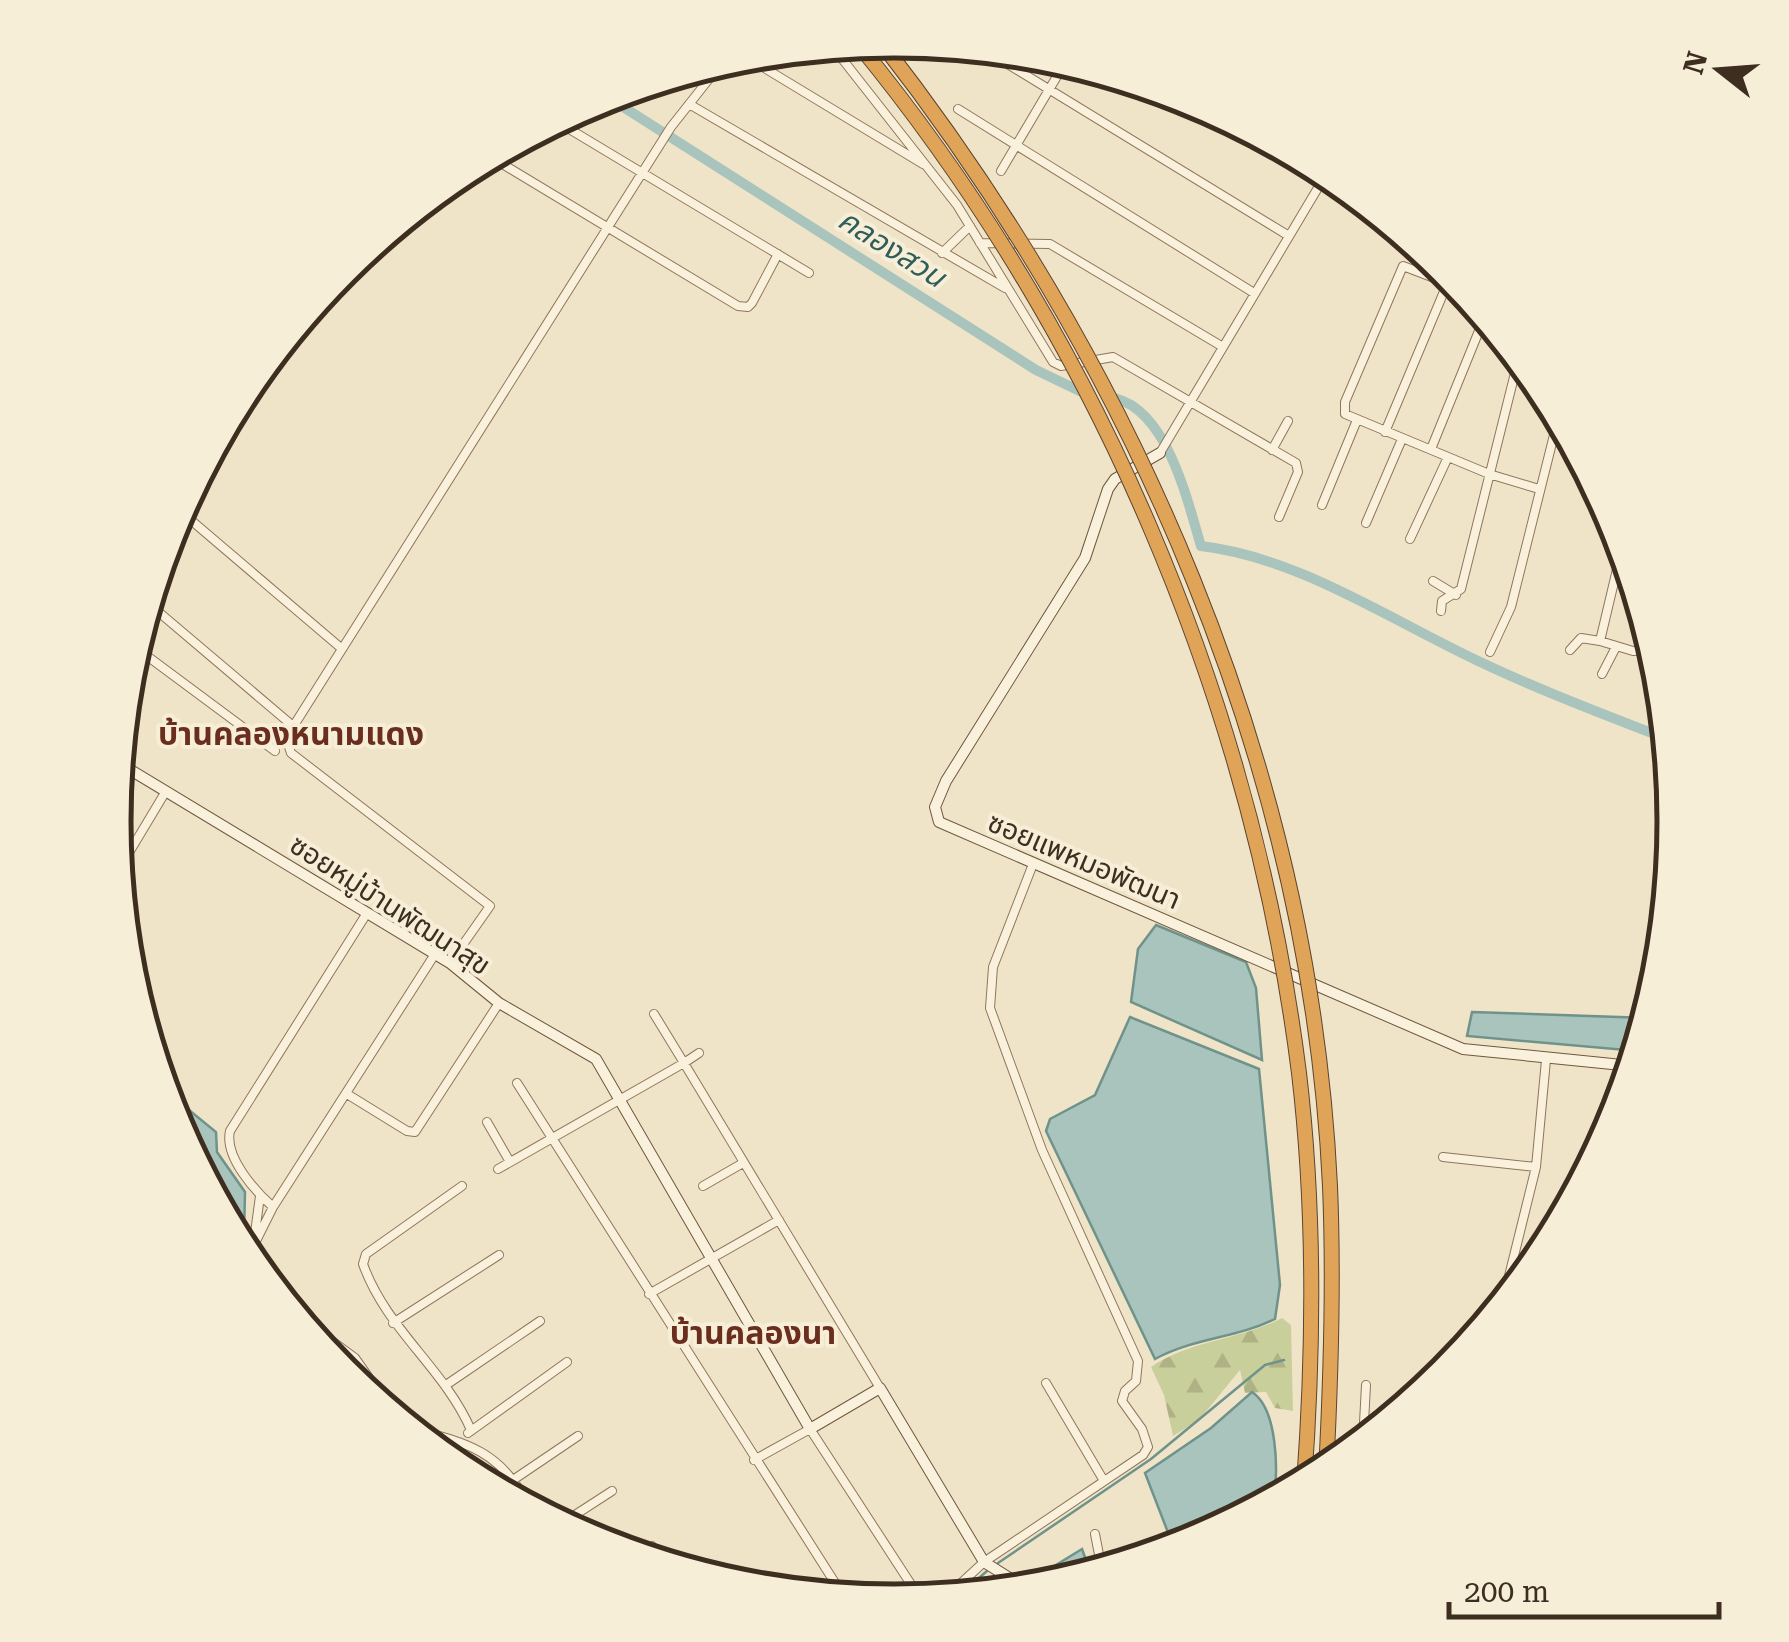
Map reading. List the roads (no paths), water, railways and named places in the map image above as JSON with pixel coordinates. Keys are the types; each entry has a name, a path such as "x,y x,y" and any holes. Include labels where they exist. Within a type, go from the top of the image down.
{"highway":[{"path":"892,58 1012,224 1120,410 1188,568 1248,740 1292,902 1320,1078 1330,1186 1332,1338 1327,1450"},
{"path":"869,59 948,164 1068,358 1143,510 1226,738 1254,829 1299,1074 1311,1266 1305,1465"}],"street":[{"path":"843,59 970,226 1056,365 1106,355 1299,467 1279,517"},
{"path":"1015,67 1289,236"},
{"path":"766,69 928,167"},
{"path":"1001,171 1057,76"},
{"path":"450,963 490,906 291,752 286,738 641,173 707,82"},
{"path":"689,104 1006,289"},
{"path":"958,109 1254,293"},
{"path":"571,130 809,273"},
{"path":"504,165 743,308 752,303 778,254"},
{"path":"1160,453 1319,186"},
{"path":"942,253 970,226"},
{"path":"980,243 1050,244 1222,348"},
{"path":"1422,270 1406,264 1398,276 1345,402 1345,414 1490,474 1539,488"},
{"path":"1385,432 1444,292"},
{"path":"1430,450 1479,330"},
{"path":"1456,594 1514,376"},
{"path":"1322,505 1356,420"},
{"path":"1272,450 1288,421"},
{"path":"1490,652 1511,607 1553,435"},
{"path":"1366,523 1402,438"},
{"name":"ซอยแพหมอพัฒนา","path":"1160,453 1115,479 1108,489 1084,558 946,781 935,807 939,822 1463,1049 1617,1065"},
{"path":"1410,539 1448,456"},
{"path":"192,521 341,648"},
{"path":"1600,641 1616,573"},
{"path":"1433,581 1456,594"},
{"path":"1440,611 1445,598 1456,594"},
{"path":"160,614 292,726"},
{"path":"1570,650 1578,639 1638,649"},
{"path":"1602,674 1616,647"},
{"path":"149,658 275,752"},
{"name":"ซอยหมู่บ้านพัฒนาสุข","path":"133,771 450,963 499,1003 590,1053 810,1428"},
{"path":"132,848 166,791"},
{"path":"963,1581 984,1562 1143,1455 1148,1447 1142,1430 1122,1401 1124,1390 1136,1381 1138,1362 1042,1150 988,998 993,967 1033,864"},
{"path":"273,1207 260,1196 230,1150 230,1132 367,913"},
{"path":"257,1240 273,1207 435,954"},
{"path":"347,1094 416,1132 499,1003"},
{"path":"654,1014 984,1562 1003,1577"},
{"path":"498,1169 699,1054"},
{"path":"1510,1272 1536,1167 1546,1060"},
{"path":"517,1084 834,1582"},
{"path":"487,1122 510,1162"},
{"path":"1443,1157 1536,1167"},
{"path":"703,1186 743,1162"},
{"path":"462,1186 364,1258 372,1288 392,1322 446,1386 471,1430"},
{"path":"254,1236 260,1196"},
{"path":"650,1294 779,1220"},
{"path":"392,1322 499,1256"},
{"path":"446,1386 540,1322"},
{"path":"462,1440 567,1362"},
{"path":"1046,1383 1104,1481"},
{"path":"1364,1423 1366,1384"},
{"path":"754,1460 880,1388"},
{"path":"810,1428 911,1584"},
{"path":"442,1435 462,1440 515,1483"},
{"path":"513,1480 578,1436"},
{"path":"576,1514 612,1492"},
{"path":"1095,1534 1099,1556"}],"water":[{"path":"1156,925 1246,962 1256,988 1262,1060 1131,1002 1138,949"},
{"path":"1472,1012 1632,1017 1622,1050 1467,1036"},
{"path":"1130,1017 1259,1069 1280,1285 1275,1319 1155,1359 1046,1131 1050,1119 1095,1095"},
{"path":"187,1109 216,1132 217,1152 245,1192 244,1221"},
{"path":"1252,1392 1261,1400 1271,1426 1275,1482 1168,1533 1145,1473 1211,1428"},
{"path":"1082,1549 1086,1560 1051,1568"}],"waterway":[{"name":"คลองสวน","path":"624,108 1036,370 1090,396"},
{"path":"1107,397 1127,403 1145,416 1159,434 1181,480 1201,546 1237,552 1307,576 1500,671 1652,733"},
{"path":"998,1563 1151,1459 1265,1365 1284,1360"},
{"path":"977,1580 987,1571"}],"district":[{"name":"บ้านคลองหนามแดง","path":"291,734"},
{"name":"บ้านคลองนา","path":"753,1333"}]}
